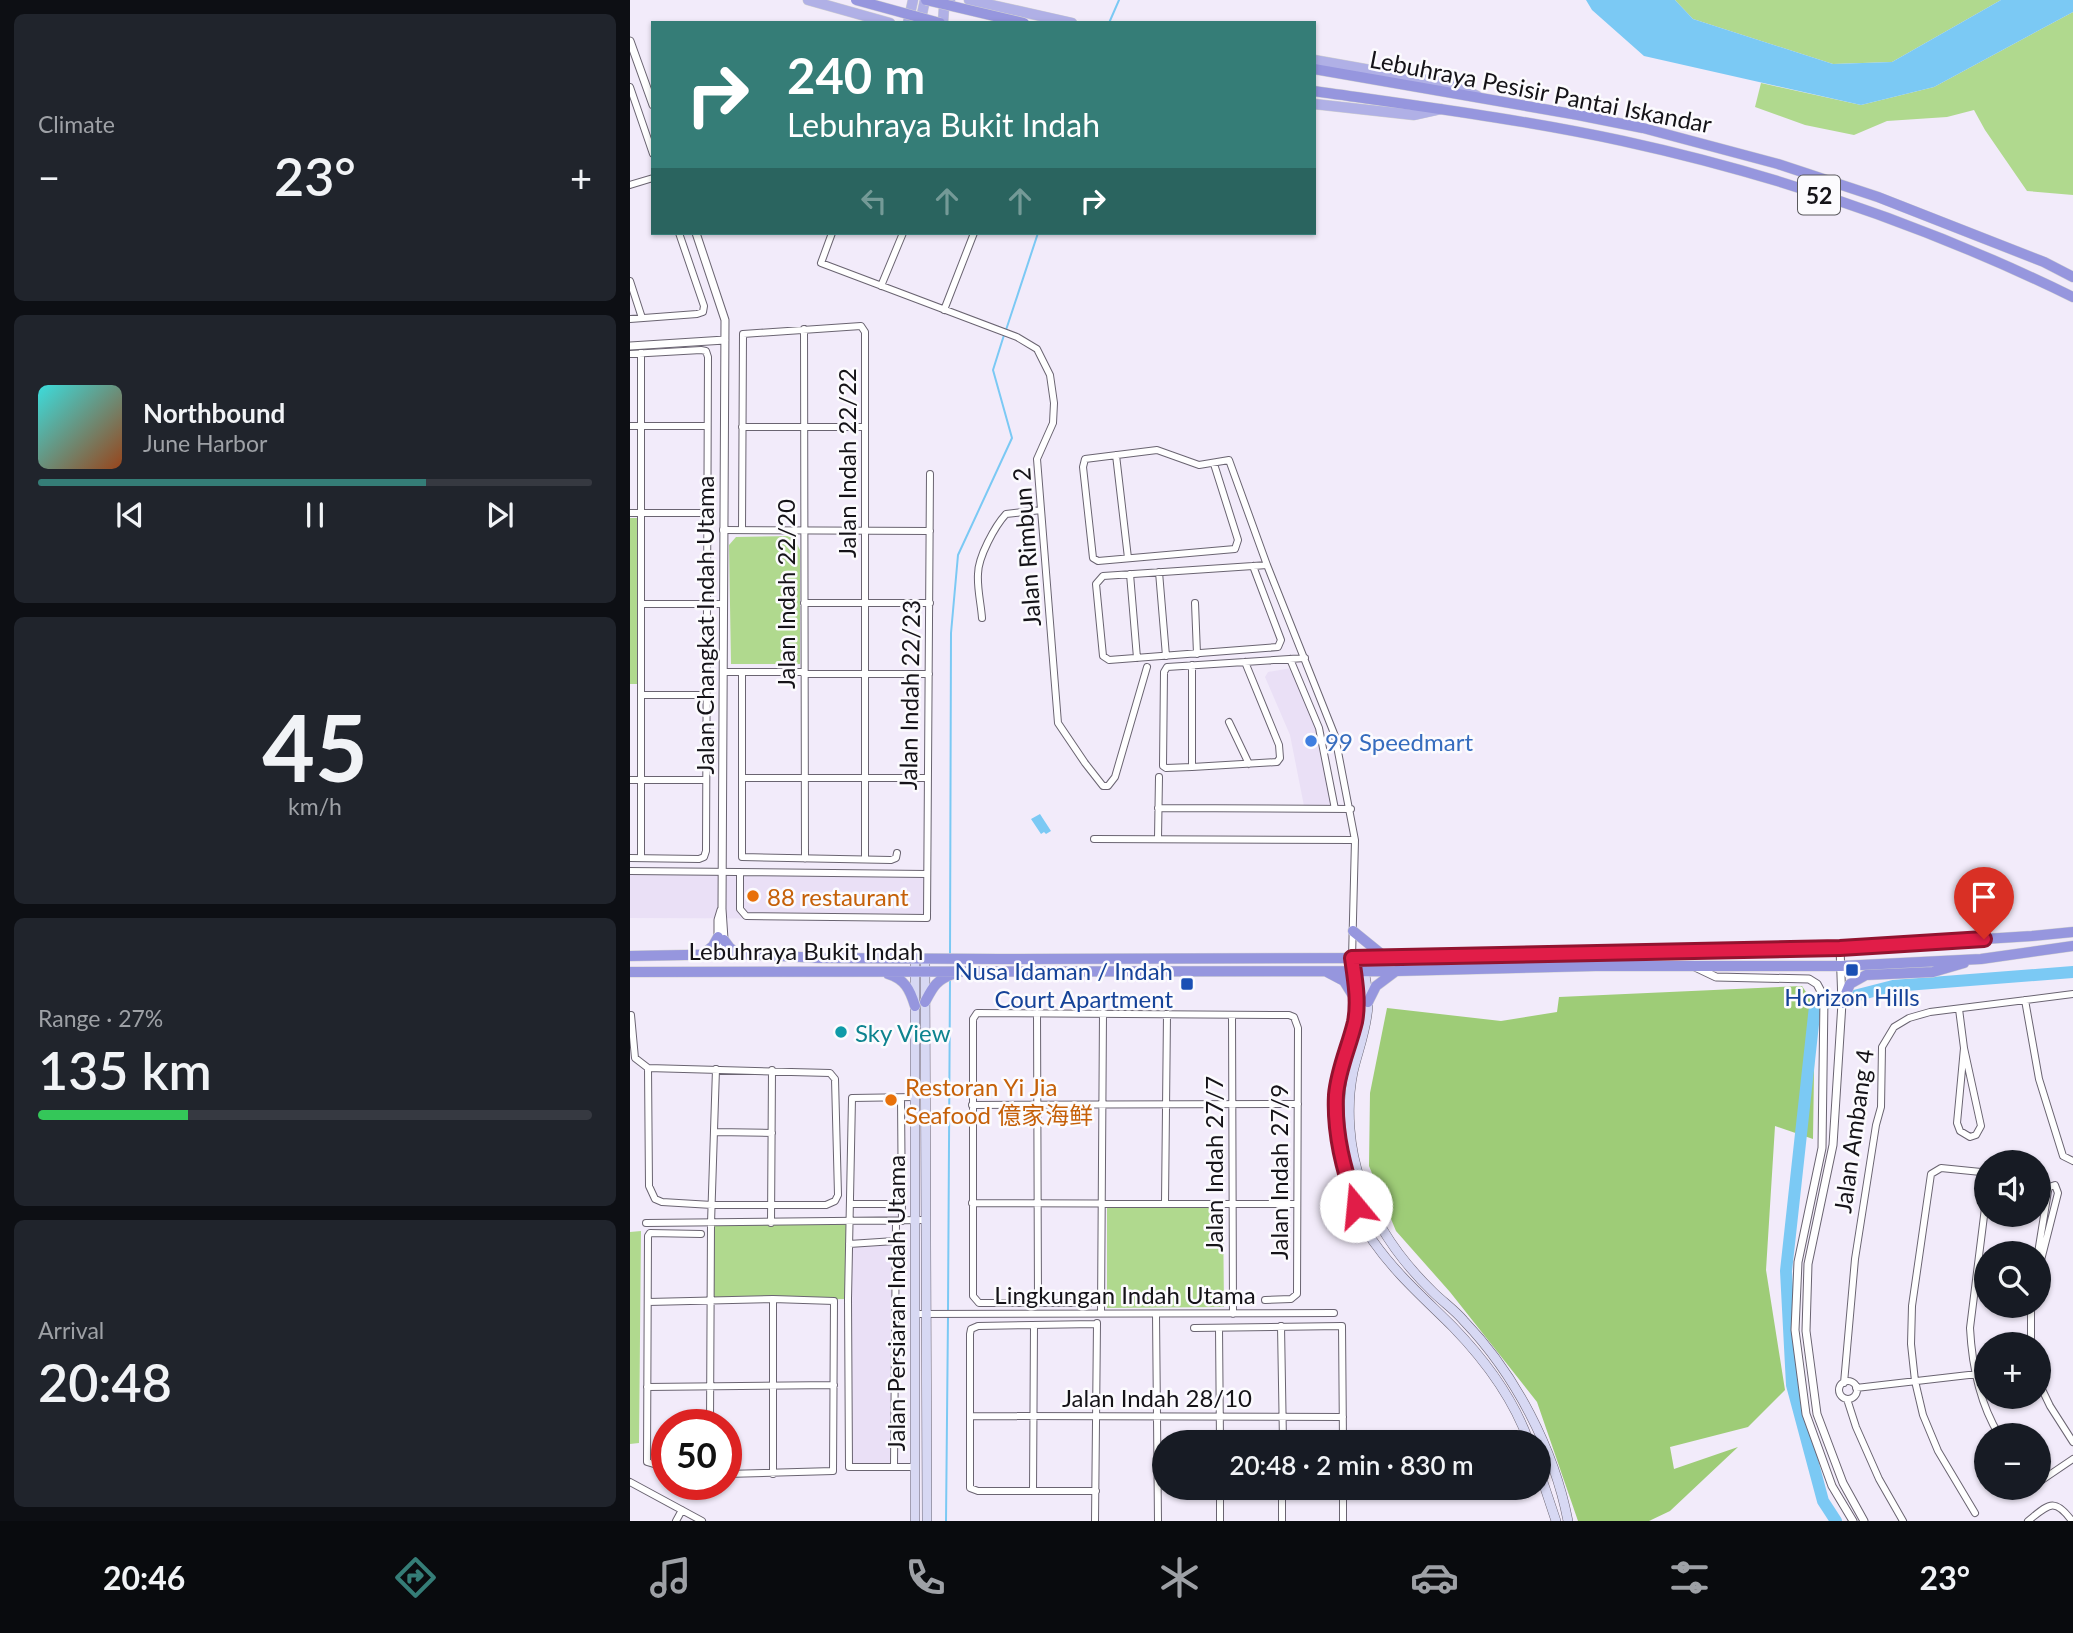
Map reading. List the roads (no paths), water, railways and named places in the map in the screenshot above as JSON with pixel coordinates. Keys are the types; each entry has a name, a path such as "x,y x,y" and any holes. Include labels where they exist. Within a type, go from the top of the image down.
{"highway":[{"path":"856,0 935,21"},
{"path":"926,0 1015,21"},
{"name":"Lebuhraya Pesisir Pantai Iskandar","path":"1316,69 1643,128 1778,164 1878,197 2033,257 2073,277"},
{"name":"Lebuhraya Pesisir Pantai Iskandar","path":"1316,91 1442,109 1624,141 1747,172 1891,218 1980,253 2073,298"},
{"path":"1353,931 1386,957"},
{"name":"Lebuhraya Bukit Indah","path":"630,956 740,954 940,959 1357,958 1840,948 2073,932"},
{"path":"703,955 721,938 740,954"},
{"name":"Lebuhraya Bukit Indah","path":"630,972 877,970 921,971 939,976 959,971 1397,971 1841,966 1981,959 2073,946"},
{"path":"702,972 721,956 736,971"},
{"path":"1842,1003 1850,984 1866,975 1933,972 1981,959"},
{"path":"1321,969 1344,981 1363,1002 1376,986 1397,971"},
{"path":"877,970 903,981 920,1004 939,976"}],"main road":[{"path":"807,0 883,21"},
{"path":"866,16 880,6 883,0"},
{"path":"909,21 914,0"},
{"path":"921,21 926,0"},
{"path":"942,21 944,7 950,0"},
{"path":"970,0 1063,21"},
{"path":"1316,60 1455,85 1482,98"},
{"path":"1316,104 1414,115 1442,109"},
{"name":"Jalan Persiaran Indah Utama","path":"915,1521 915,1097 920,958"},
{"path":"1357,958 1366,1023 1348,1098 1360,1181 1383,1232 1404,1263 1464,1320 1497,1360 1520,1394 1538,1431 1565,1505 1568,1521"},
{"path":"1363,1002 1340,1068 1336,1096 1338,1144 1356,1206 1372,1239 1394,1270 1454,1328 1489,1369 1523,1430"},
{"name":"Jalan Persiaran Indah Utama","path":"920,1004 926,1220 927,1521"},
{"path":"1549,1500 1556,1521"}],"street":[{"path":"630,41 651,99"},
{"path":"630,87 651,149"},
{"path":"630,185 651,179"},
{"path":"630,319 703,312 704,306 680,235"},
{"name":"Jalan Changkat Indah Utama","path":"697,235 723,312 725,340 723,873 722,909 718,920 721,956"},
{"name":"Jalan Rimbun 2","path":"831,235 821,263 1017,337 1037,349 1049,375 1054,403 1053,423 1037,459 1058,723 1103,786 1112,783 1147,667"},
{"path":"881,286 902,235"},
{"path":"944,310 973,235"},
{"path":"630,281 642,318"},
{"name":"Jalan Indah 22/22","path":"804,329 859,325 865,332 865,859"},
{"path":"742,530 743,334 804,329"},
{"name":"Jalan Indah 22/20","path":"804,329 804,859"},
{"path":"630,346 725,340"},
{"path":"630,354 706,351 707,426 706,851 704,857 630,858"},
{"path":"641,354 641,858"},
{"path":"630,426 707,426"},
{"path":"742,427 865,427"},
{"path":"1214,464 1238,541 1237,548 1098,561 1092,556 1083,463 1090,458 1157,450 1199,464 1228,460 1335,736 1355,840 1353,931 1357,958"},
{"path":"1116,455 1128,558"},
{"name":"Jalan Indah 22/23","path":"740,873 740,909 743,915 927,918 930,474"},
{"path":"982,618 978,573 998,523 1006,514 1041,510"},
{"path":"630,513 707,513"},
{"path":"723,530 930,531"},
{"path":"1253,566 1281,646 1109,660 1102,656 1097,580 1103,576 1267,565"},
{"path":"1159,572 1166,656"},
{"path":"1130,575 1137,658"},
{"path":"804,603 930,603"},
{"path":"1195,603 1197,654"},
{"path":"641,604 722,604"},
{"path":"1245,662 1281,753 1277,762 1166,768 1163,766 1167,667 1305,658"},
{"path":"1290,659 1319,728 1335,809"},
{"path":"1192,665 1192,767"},
{"path":"723,672 929,674"},
{"path":"742,672 742,857 891,860 896,858 897,853"},
{"path":"630,689 641,692 707,695"},
{"path":"1229,722 1249,764"},
{"path":"1158,838 1159,777"},
{"path":"741,778 927,778"},
{"path":"630,780 705,780"},
{"path":"1158,808 1351,809"},
{"path":"1094,839 1355,840"},
{"path":"630,871 927,874"},
{"path":"1840,948 1842,1003 1833,1145 1808,1264 1806,1331 1817,1414 1843,1483 1864,1521"},
{"path":"1693,966 1716,977 1809,979 1822,990 1825,1018 1822,1148 1798,1262 1795,1331 1806,1414 1832,1486 1853,1521"},
{"name":"Jalan Ambang 4","path":"1844,1382 1855,1259 1881,1107 1882,1047 1894,1027 1909,1018 1930,1012 2073,994"},
{"path":"2025,1000 2039,1079 2063,1156 2073,1161"},
{"path":"1959,1009 1964,1048 1981,1126 1976,1135 1970,1137 1960,1131 1957,1123 1964,1048"},
{"path":"1089,1303 979,1303 974,1300 973,1019 977,1013 1232,1015"},
{"path":"1037,1013 1038,1303"},
{"path":"1096,1521 1103,1013"},
{"path":"1165,1203 1167,1014"},
{"path":"631,1015 635,1058 648,1068 826,1071 833,1075 838,1195 831,1204 771,1206 662,1202 652,1196 649,1186 648,1068"},
{"name":"Jalan Indah 27/9","path":"1232,1015 1289,1015 1294,1017 1298,1028 1297,1294 1292,1299 1265,1300"},
{"name":"Jalan Indah 27/7","path":"1232,1015 1233,1314"},
{"path":"710,1409 711,1223 716,1069"},
{"path":"771,1223 772,1070"},
{"path":"894,1467 895,1241 902,1204 901,1097"},
{"path":"915,1097 852,1098 849,1244 849,1467 915,1467"},
{"path":"972,1105 1298,1104"},
{"path":"715,1132 772,1133"},
{"path":"1974,1171 1941,1168 1931,1174 1912,1306 1911,1344 1915,1381 1923,1415 1938,1451 1975,1513"},
{"path":"2040,1241 2049,1187 2055,1185 2058,1193 2046,1241"},
{"path":"972,1203 1297,1204"},
{"path":"851,1204 902,1204"},
{"path":"646,1223 926,1220"},
{"path":"1974,1363 1971,1311 1982,1227"},
{"path":"651,1463 647,1462 648,1236 650,1233 701,1234"},
{"path":"849,1244 895,1241"},
{"path":"773,1474 774,1299"},
{"path":"648,1302 774,1299 834,1301 833,1471 742,1475"},
{"name":"Lingkungan Indah Utama","path":"915,1314 1334,1313"},
{"path":"1156,1314 1158,1521"},
{"path":"1096,1491 978,1492 970,1488 970,1416 971,1329 978,1326 1097,1324"},
{"path":"1033,1491 1034,1325"},
{"path":"1281,1326 1283,1430"},
{"path":"1194,1328 1342,1326 1343,1430"},
{"path":"1219,1328 1220,1430"},
{"path":"1856,1388 1974,1375"},
{"path":"1847,1399 1855,1396 1856,1388 1851,1382 1844,1382 1839,1392 1847,1399 1879,1479 1903,1521"},
{"path":"647,1387 834,1385"},
{"path":"2051,1408 2073,1442"},
{"name":"Jalan Indah 28/10","path":"970,1416 1343,1417"},
{"path":"2051,1474 2073,1459"},
{"path":"630,1482 702,1521"},
{"path":"1220,1500 1220,1521"},
{"path":"1282,1500 1282,1521"},
{"path":"1343,1500 1343,1521"},
{"path":"2028,1521 2053,1505 2060,1506 2072,1521"},
{"path":"676,1521 682,1510"}],"water":[{"path":"1586,0 1675,0 1693,19 1833,64 1892,62 2001,0 2073,0 2073,12 1934,87 1861,105 1644,56 1592,10"},
{"path":"1040,814 1051,831 1046,834 1041,834 1031,819"}],"waterway":[{"path":"1110,21 1119,0"},
{"path":"1006,330 1037,235"},
{"path":"950,953 951,633 958,555 1012,438 993,370 1004,335"},
{"path":"1836,1521 1823,1501 1792,1385 1786,1271 1815,1006 1893,986 2073,972"},
{"path":"948,1310 950,980"},
{"path":"946,1521 948,1316"}],"place":[{"name":"99 Speedmart","path":"1311,741"},
{"name":"88 restaurant","path":"753,896"},
{"name":"Horizon Hills","path":"1852,970"},
{"name":"Nusa Idaman / Indah Court Apartment","path":"1187,984"},
{"name":"Sky View","path":"841,1032"},
{"name":"Restoran Yi Jia Seafood 億家海鲜","path":"891,1100"}]}
